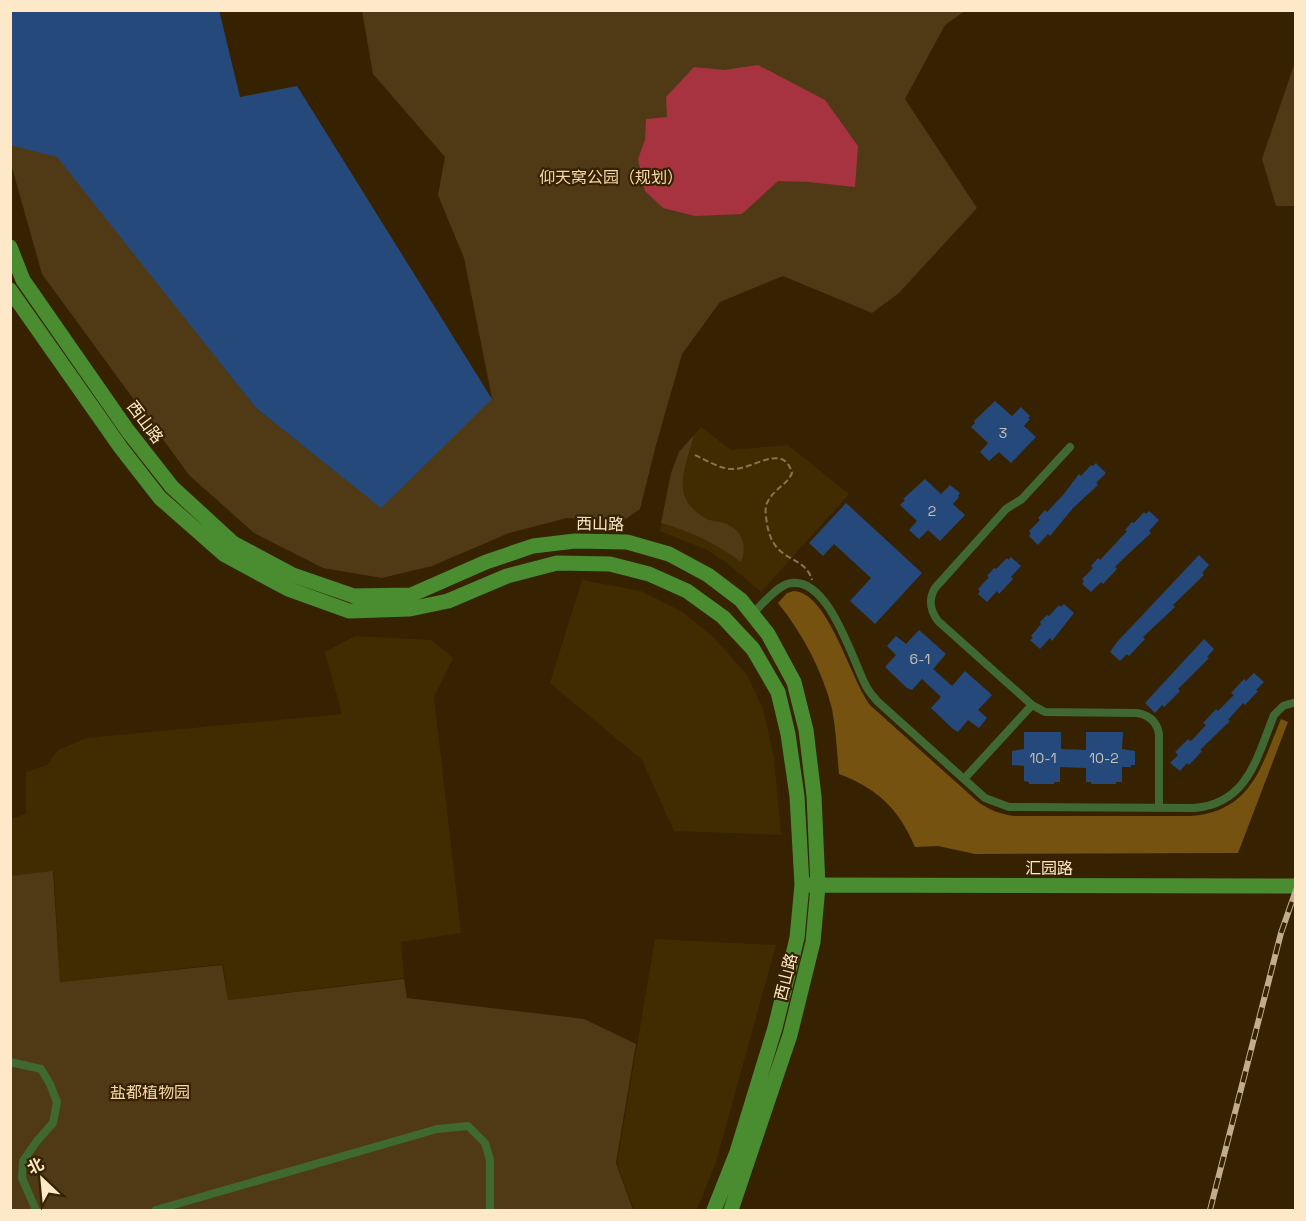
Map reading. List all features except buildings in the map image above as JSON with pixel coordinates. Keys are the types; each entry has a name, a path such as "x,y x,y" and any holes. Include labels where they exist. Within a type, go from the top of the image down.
{"main road":[{"name":"西山路","path":"10,247 15,286 121,447 160,498 225,555 288,590 349,611 410,609 448,601 507,576 557,563 610,564 649,574 687,591 723,617 753,649 777,692 788,734 797,796 802,885 797,938 775,1028 737,1152 714,1210"},
{"name":"西山路","path":"15,286 172,487 233,543 293,575 354,596 411,595 486,562 533,546 575,541 627,542 669,554 708,575 741,600 768,634 794,682 806,730 814,796 818,886 813,942 790,1035 731,1210"},
{"name":"汇园路","path":"802,885 1296,886"}],"lane":[{"path":"1070,447 1022,499 1006,509 935,588 931,598 932,612 938,621 1032,705 1045,712 1137,713 1150,717 1160,734 1159,808"},
{"path":"752,614 779,588 795,583 812,588 837,623 866,688 985,798 1009,807 1205,808 1238,791 1250,772 1274,715 1283,706 1296,702"},
{"path":"964,779 1032,705"},
{"path":"10,1062 41,1069 57,1102 53,1123 22,1161 22,1178 36,1210"},
{"path":"156,1210 437,1129 468,1126 485,1143 490,1160 489,1210"}],"path":[{"path":"694,455 733,469 774,457 779,457 788,463 792,473 790,479 774,492 767,502 765,514 772,542 785,557 799,563 810,573 812,588"}],"shaded area":[{"path":"758,65 825,100 858,146 855,187 778,181 742,214 695,216 663,208 645,191 638,159 645,140 646,119 667,117 666,97 694,67 724,70"},
{"path":"701,427 731,450 788,445 849,494 761,592 727,563 707,550 660,531 671,473 679,452"},
{"path":"582,580 641,591 683,612 713,637 747,675 763,709 774,757 781,835 674,831 642,760 550,683"},
{"path":"794,591 806,595 818,606 828,621 871,706 977,801 1004,814 1014,816 1191,816 1212,812 1241,796 1260,769 1281,719 1288,722 1238,853 975,854 938,846 915,847 901,821 885,801 865,786 839,774 832,709 823,680 796,627 778,603 787,593"},
{"path":"355,636 431,640 453,658 434,697 461,933 401,942 404,978 228,1000 223,964 60,982 54,872 11,877 10,819 26,814 26,772 47,765 58,750 87,738 342,714 325,652"},
{"path":"655,939 776,945 716,1162 697,1210 634,1210 617,1164"}],"green space":[{"name":"仰天窝公园（规划）","path":"362,11 965,11 945,25 905,99 977,208 899,293 872,313 783,276 720,302 682,354 640,509 623,521 567,518 509,533 432,566 382,578 323,568 254,533 189,475 42,274 11,164 11,144 57,153 256,408 381,507 492,398 464,258 438,195 445,157 373,74"},
{"path":"1295,62 1295,206 1276,206 1262,159"},
{"path":"694,435 684,472 685,497 692,508 702,516 727,524 737,531 744,545 741,562 703,539 661,523 671,473 679,452"},
{"name":"盐都植物园","path":"53,871 60,982 222,965 228,1000 404,979 407,998 584,1019 636,1044 616,1163 633,1210 11,1210 10,876"}],"railway":[{"path":"1210,1210 1281,933 1296,890"}]}
